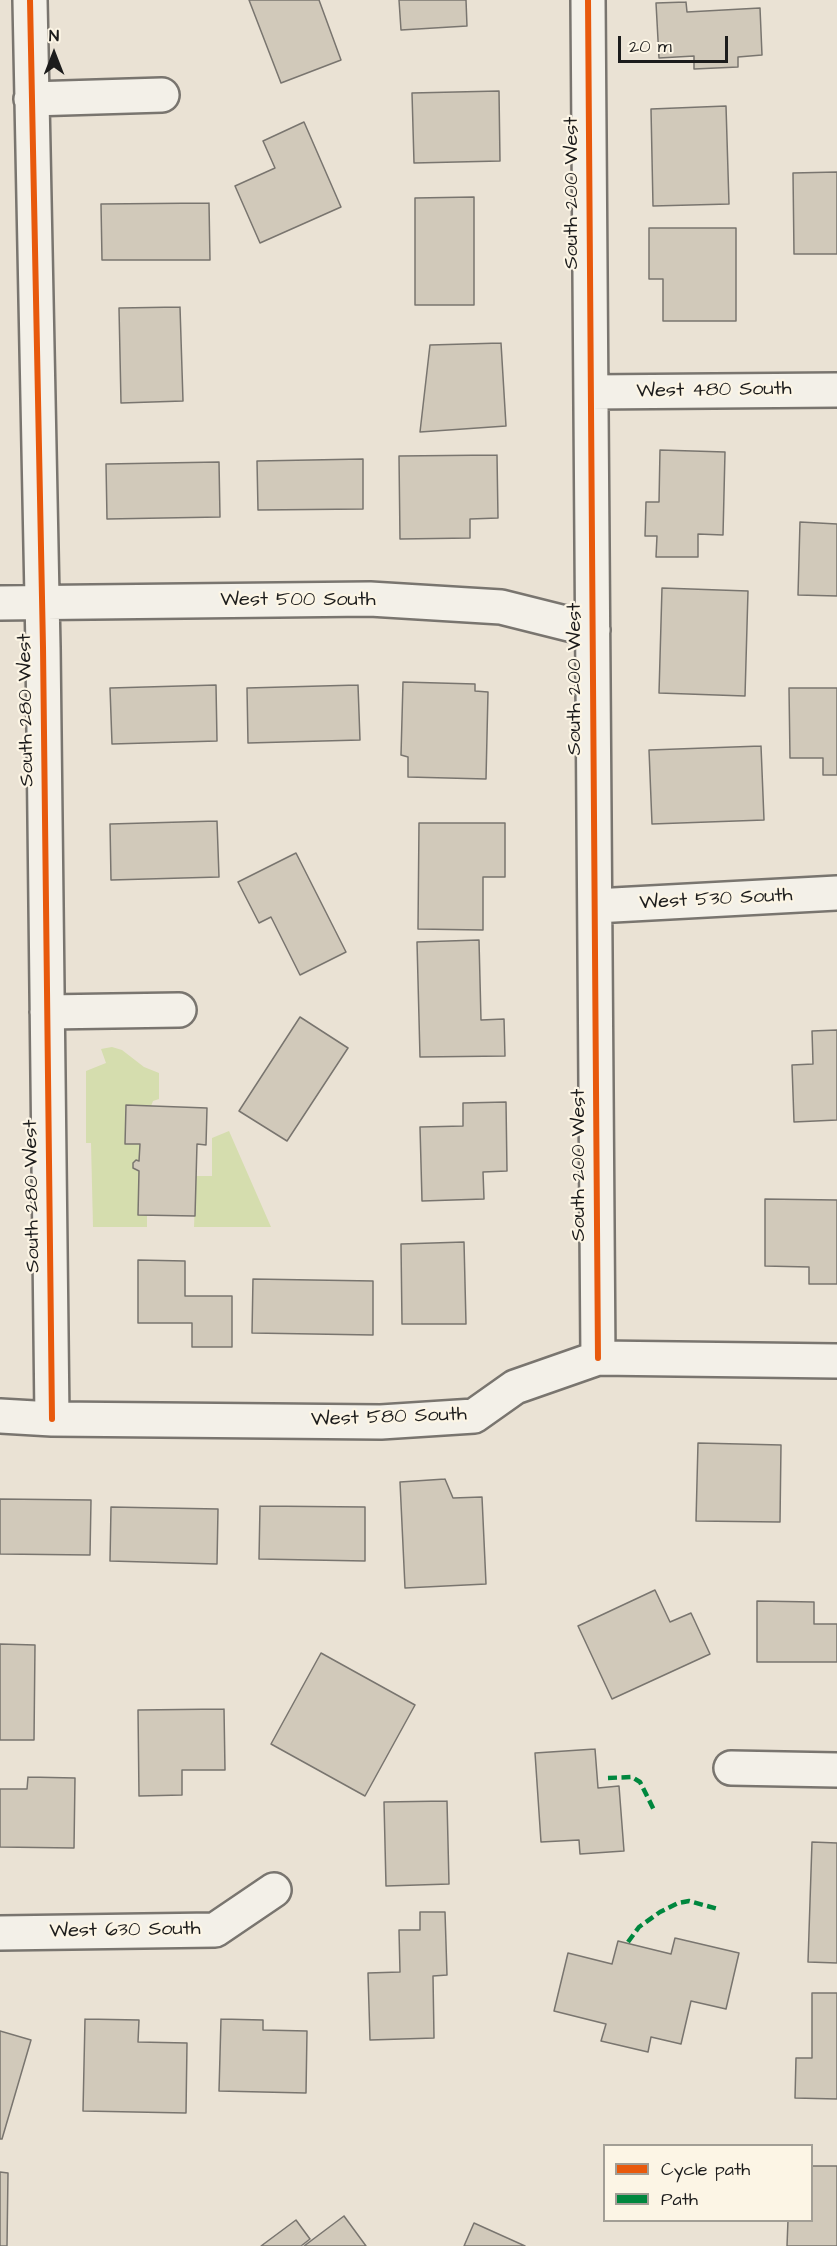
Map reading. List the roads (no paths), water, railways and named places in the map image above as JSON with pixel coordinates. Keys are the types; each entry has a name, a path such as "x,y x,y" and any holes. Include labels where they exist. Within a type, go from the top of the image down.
{"street":[{"name":"South 280 West","path":"30,0 42,603 52,1419"},
{"name":"South 200 West","path":"588,0 598,1358"},
{"path":"32,99 162,95"},
{"name":"West 480 South","path":"591,392 837,390"},
{"name":"West 500 South","path":"0,603 370,599 501,607 592,630"},
{"name":"West 530 South","path":"595,906 837,893"},
{"path":"47,1012 178,1010"},
{"name":"West 580 South","path":"0,1416 52,1419 381,1422 474,1416 515,1387 598,1358 837,1361"},
{"path":"731,1768 837,1770"},
{"name":"West 630 South","path":"0,1933 215,1930 274,1890"}]}
